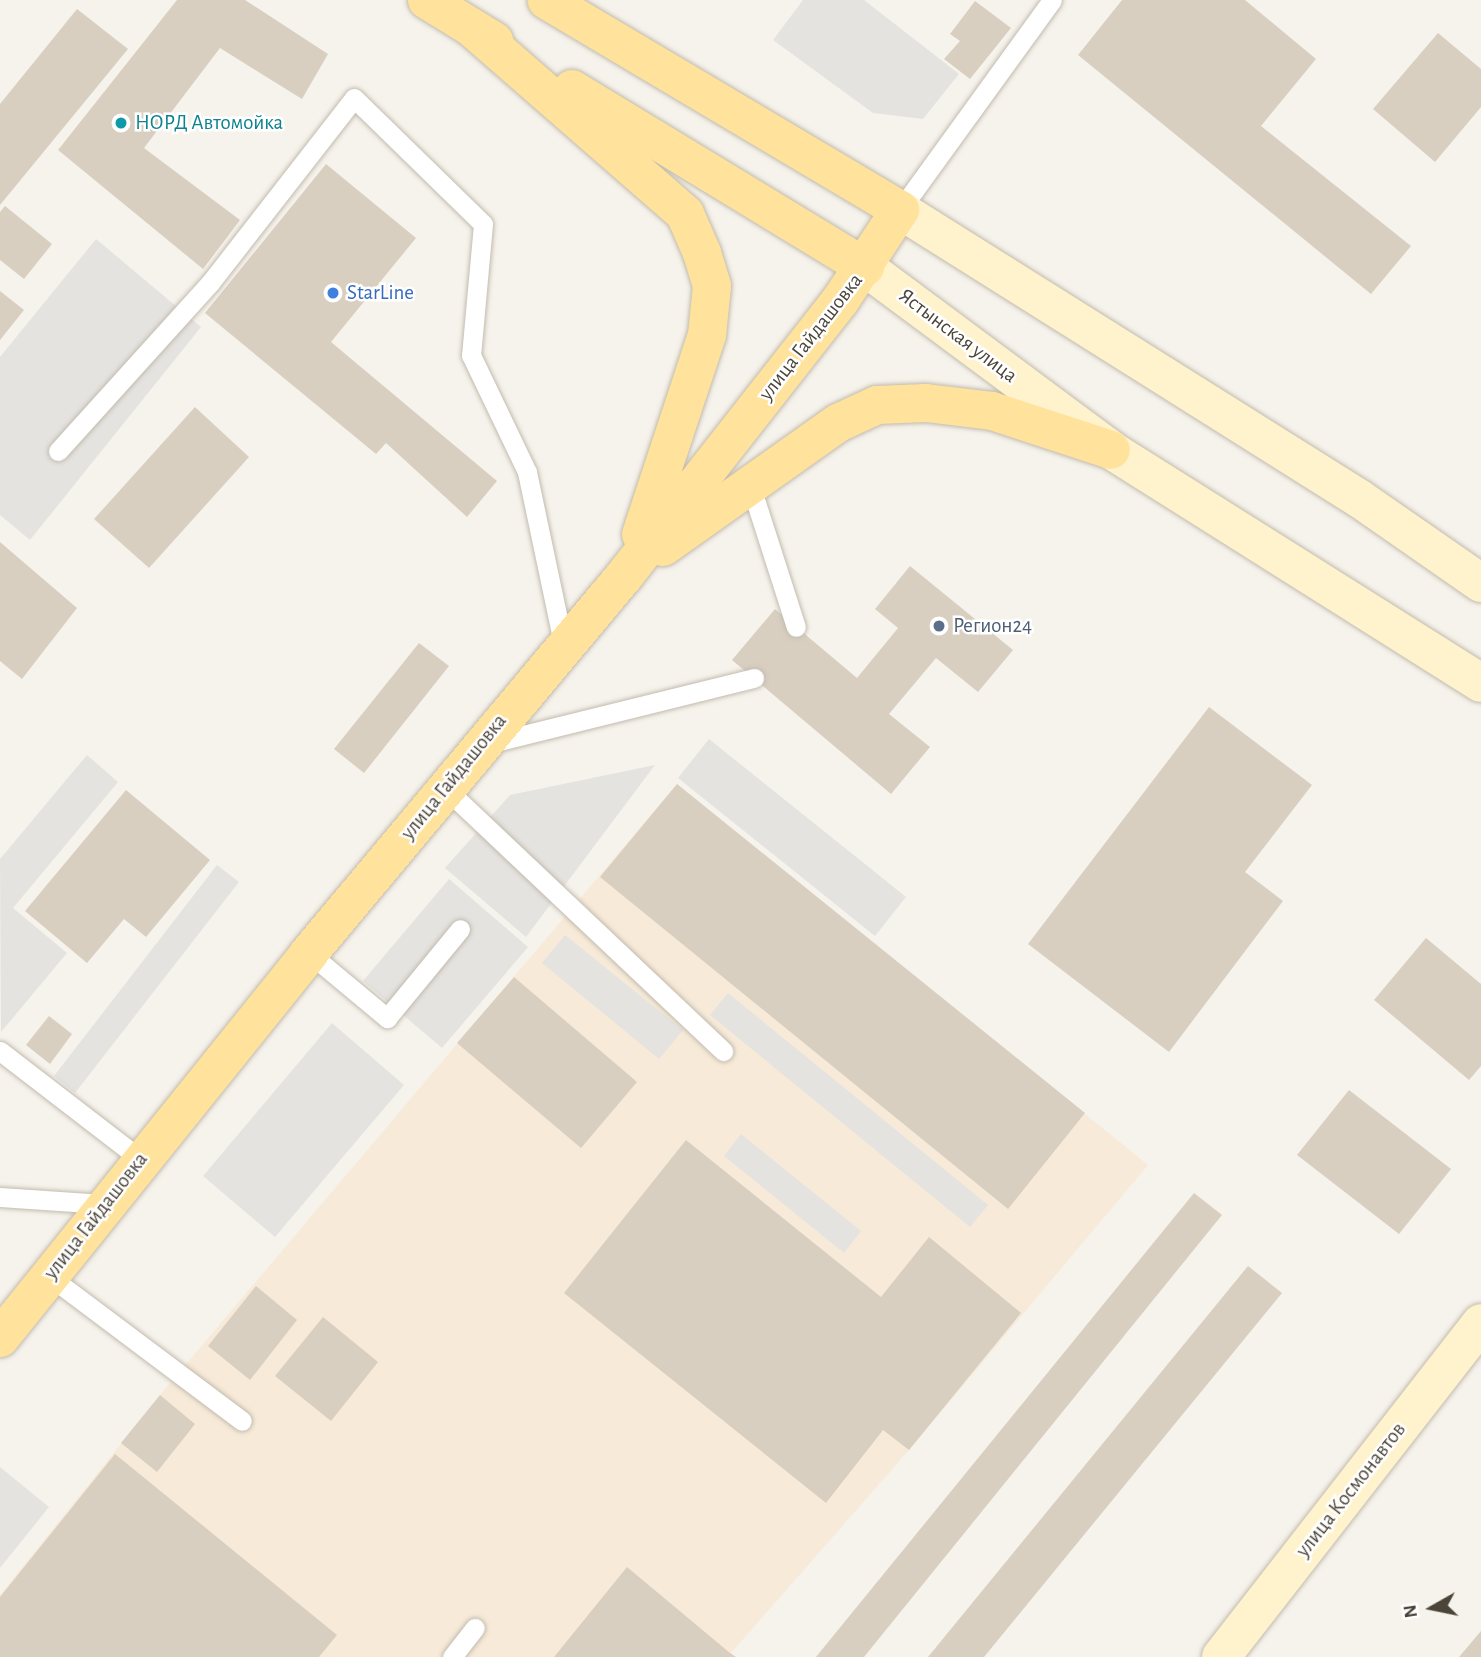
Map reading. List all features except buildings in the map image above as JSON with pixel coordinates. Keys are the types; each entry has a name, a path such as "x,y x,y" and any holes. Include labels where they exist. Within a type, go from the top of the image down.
{"main road":[{"name":"Ястынская улица","path":"427,0 865,267 1111,450 1481,683"},
{"path":"547,0 900,210 1360,499 1481,583"},
{"path":"472,28 685,214 712,286 699,361 663,479 625,575"},
{"name":"улица Гайдашовка","path":"0,1338 104,1204 309,953 563,643 625,575 865,267 900,210"},
{"path":"625,575 838,423 877,405 926,402 992,411 1111,450"},
{"name":"улица Космонавтов","path":"1221,1657 1481,1324"}],"lane":[{"path":"900,210 1052,0"},
{"path":"58,451 209,283 354,98 483,224 471,355 527,472 563,643"},
{"path":"750,484 796,627"},
{"path":"480,746 754,678"},
{"path":"445,788 723,1051"},
{"path":"309,953 387,1018 460,929"},
{"path":"0,1051 141,1159"},
{"path":"0,1197 104,1204"},
{"path":"49,1276 242,1421"},
{"path":"452,1657 475,1628"}],"shaded area":[{"path":"803,0 864,0 959,74 923,119 873,113 773,40"},
{"path":"96,239 201,327 30,540 0,515 0,357"},
{"path":"709,739 906,897 875,936 678,778"},
{"path":"87,755 118,782 13,908 67,953 1,1032 0,859"},
{"path":"655,765 526,937 445,868 510,795"},
{"path":"677,784 1148,1165 909,1450 731,1653 736,1657 0,1657 0,1595 160,1395"},
{"path":"217,865 239,882 75,1093 54,1076"},
{"path":"449,879 528,947 442,1048 363,981"},
{"path":"565,935 683,1030 659,1059 542,963"},
{"path":"728,993 988,1205 970,1227 710,1015"},
{"path":"332,1023 404,1085 275,1237 203,1176"},
{"path":"741,1134 861,1231 844,1253 724,1156"},
{"path":"0,1467 49,1507 0,1568"}],"place":[{"name":"НОРД Автомойка","path":"121,123"},
{"name":"StarLine","path":"333,293"},
{"name":"Регион24","path":"939,626"}]}
